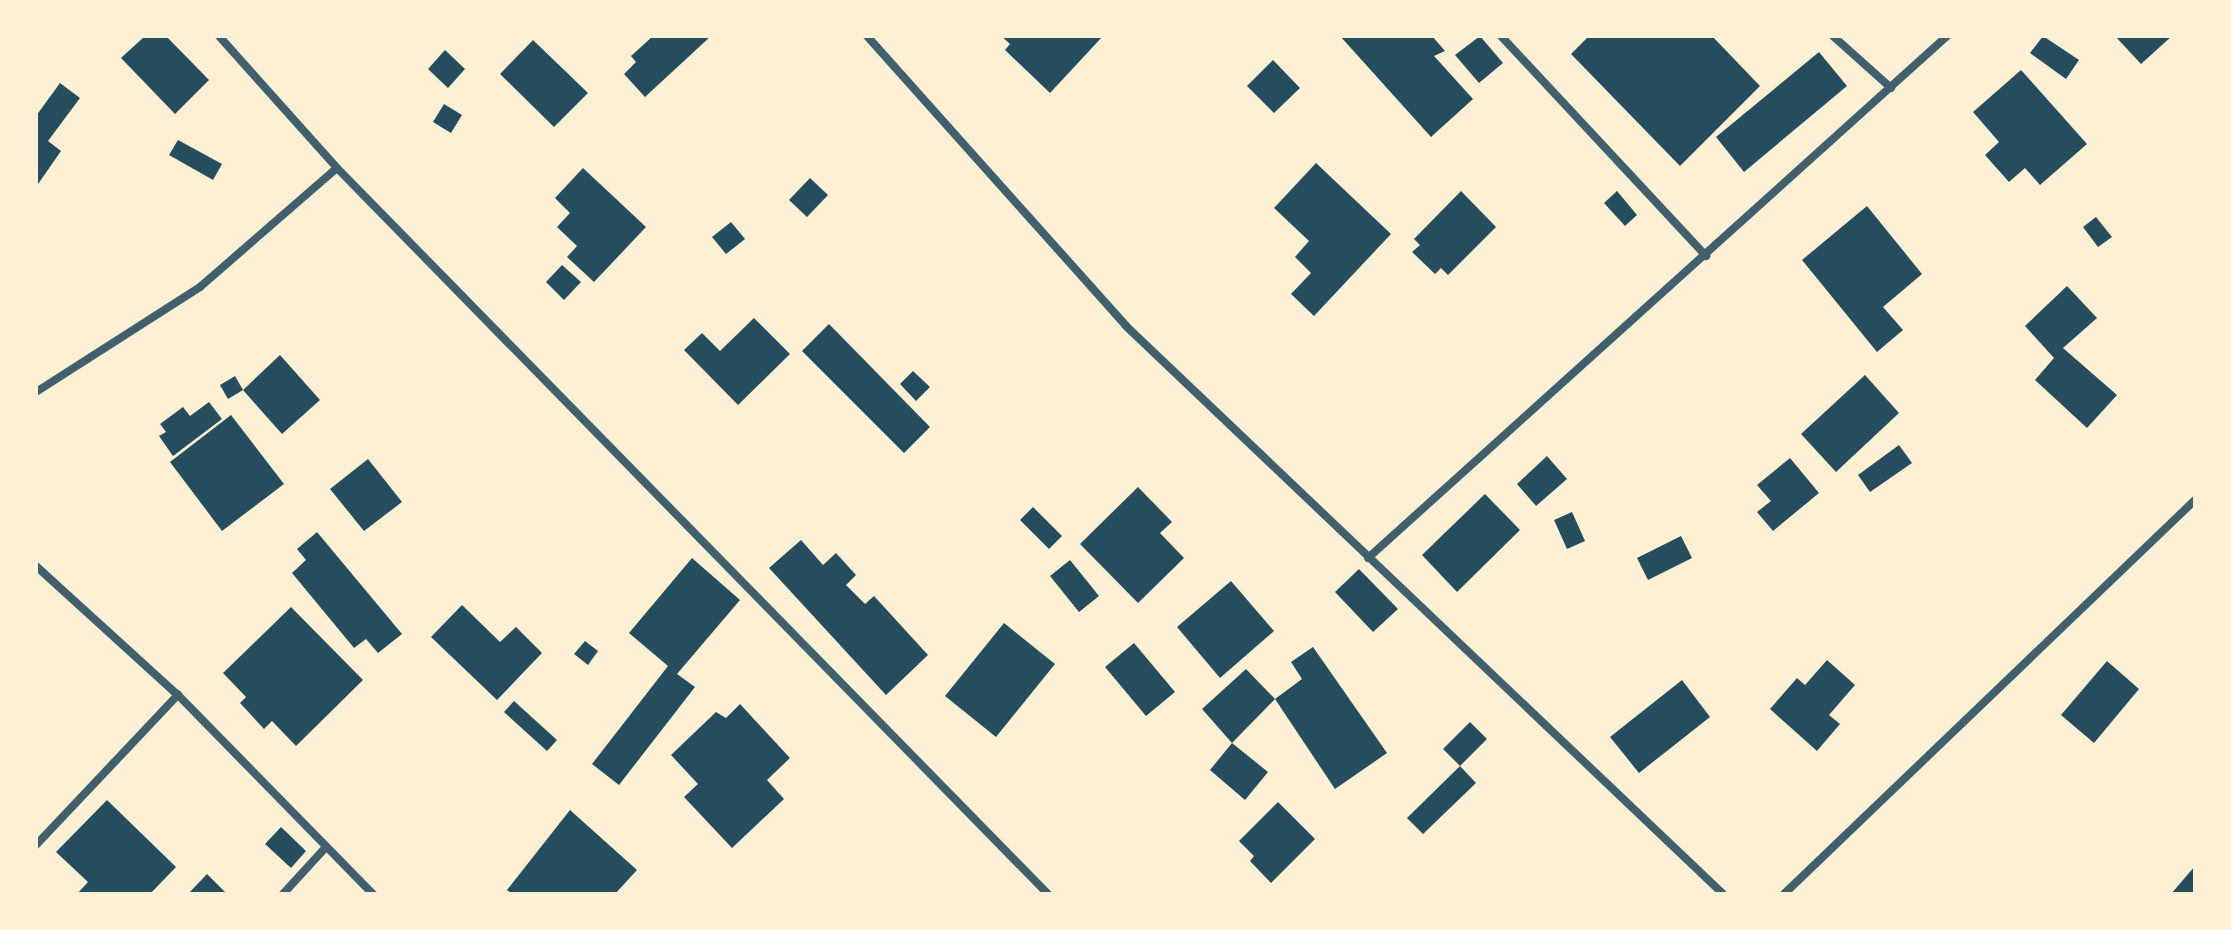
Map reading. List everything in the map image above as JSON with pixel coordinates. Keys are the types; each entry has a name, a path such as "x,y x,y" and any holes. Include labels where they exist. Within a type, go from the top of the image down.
{"street":[{"path":"219,36 337,168 1048,894"},
{"path":"867,36 1126,326 1723,894"},
{"path":"1501,36 1706,256"},
{"path":"1833,36 1891,88"},
{"path":"1368,558 1947,36"},
{"path":"36,392 200,287 337,168"},
{"path":"1784,894 2195,500"},
{"path":"36,566 178,695 373,894"},
{"path":"36,845 178,695"},
{"path":"283,894 326,847"}],"building":[{"path":"145,36 166,36 209,80 175,114 121,58"},
{"path":"653,36 711,36 645,97 624,74 636,62 631,56"},
{"path":"1001,36 1103,36 1050,93 1005,50 1010,44"},
{"path":"1340,36 1432,36 1445,51 1434,56 1473,99 1431,137"},
{"path":"1480,36 1503,63 1479,83 1455,55"},
{"path":"1589,36 1712,36 1760,86 1680,166 1571,54"},
{"path":"2043,36 2079,60 2066,79 2030,53"},
{"path":"2115,36 2172,36 2141,64"},
{"path":"533,40 588,93 554,127 500,74"},
{"path":"445,50 465,69 448,88 428,69"},
{"path":"1819,52 1847,86 1744,172 1716,137"},
{"path":"1273,60 1300,88 1274,113 1247,86"},
{"path":"2021,70 2087,144 2040,185 2025,168 2009,182 1985,155 1999,142 1973,112"},
{"path":"60,83 80,98 48,141 61,151 36,187 36,116"},
{"path":"444,104 462,115 451,133 433,122"},
{"path":"178,140 222,164 213,180 169,155"},
{"path":"1316,163 1391,234 1314,316 1291,294 1311,273 1295,257 1309,241 1274,208"},
{"path":"583,168 646,227 594,282 567,257 577,246 557,227 570,213 555,198"},
{"path":"810,178 828,195 807,217 789,200"},
{"path":"1461,191 1496,227 1448,275 1441,268 1435,274 1412,252 1420,245 1414,239"},
{"path":"1617,191 1637,215 1625,226 1604,203"},
{"path":"1867,206 1922,274 1883,307 1903,330 1877,352 1802,260"},
{"path":"2096,217 2112,237 2098,247 2083,227"},
{"path":"731,222 745,239 726,254 712,237"},
{"path":"562,265 581,282 564,300 546,282"},
{"path":"2067,286 2097,318 2063,348 2117,395 2087,428 2035,380 2054,358 2025,326"},
{"path":"754,318 790,354 738,405 684,350 702,333 720,351"},
{"path":"829,324 930,427 904,453 802,351"},
{"path":"280,355 320,400 282,434 243,390"},
{"path":"913,371 930,387 916,401 900,384"},
{"path":"1865,375 1899,413 1836,472 1801,434"},
{"path":"235,376 243,390 228,399 220,385"},
{"path":"209,402 222,419 173,456 159,436 166,432 160,424 183,407 190,416"},
{"path":"231,415 284,484 222,531 170,462"},
{"path":"1899,445 1912,463 1870,492 1858,475"},
{"path":"1547,456 1567,479 1536,506 1517,484"},
{"path":"1790,458 1819,493 1773,531 1757,512 1771,501 1757,485"},
{"path":"368,459 402,502 364,531 330,489"},
{"path":"1138,487 1172,522 1160,533 1184,558 1138,603 1080,544"},
{"path":"1485,494 1520,530 1457,592 1422,555"},
{"path":"1033,507 1062,536 1049,549 1020,520"},
{"path":"1572,512 1585,541 1567,549 1554,520"},
{"path":"317,532 402,634 378,653 366,639 354,648 292,573 306,560 297,549"},
{"path":"1681,536 1692,558 1648,580 1637,558"},
{"path":"801,540 823,565 836,553 856,575 846,585 865,604 874,596 928,655 886,695 769,568"},
{"path":"692,558 740,600 677,674 695,687 619,785 592,764 668,666 629,633"},
{"path":"1070,560 1099,596 1079,612 1050,576"},
{"path":"1359,569 1398,609 1373,632 1335,592"},
{"path":"1231,581 1274,631 1220,678 1177,627"},
{"path":"462,605 500,642 516,627 542,653 497,700 431,637"},
{"path":"291,607 363,680 296,746 272,721 264,729 240,703 246,697 223,673"},
{"path":"1004,623 1055,664 996,737 945,696"},
{"path":"585,641 598,651 588,665 574,654"},
{"path":"1134,643 1175,692 1146,716 1105,667"},
{"path":"1313,647 1387,753 1335,789 1275,699 1302,679 1291,662"},
{"path":"1827,660 1855,685 1829,715 1840,724 1817,751 1770,709 1797,678 1805,685"},
{"path":"2107,661 2139,689 2094,743 2061,715"},
{"path":"1246,669 1275,699 1232,743 1202,709"},
{"path":"1682,680 1710,717 1639,773 1610,737"},
{"path":"514,701 557,740 547,751 504,712"},
{"path":"740,704 790,758 767,780 784,799 732,848 684,797 698,784 671,755 716,712 726,718"},
{"path":"1470,722 1487,739 1460,766 1443,749"},
{"path":"1232,743 1268,772 1245,800 1210,770"},
{"path":"1460,766 1476,783 1423,834 1407,818"},
{"path":"107,800 176,867 150,894 77,894 88,882 56,852"},
{"path":"1278,802 1315,839 1271,883 1250,861 1254,856 1239,841"},
{"path":"570,810 637,870 615,894 512,894 507,890"},
{"path":"281,827 306,851 291,868 265,844"},
{"path":"2195,866 2195,894 2171,894"},
{"path":"207,874 227,894 188,894"}]}
